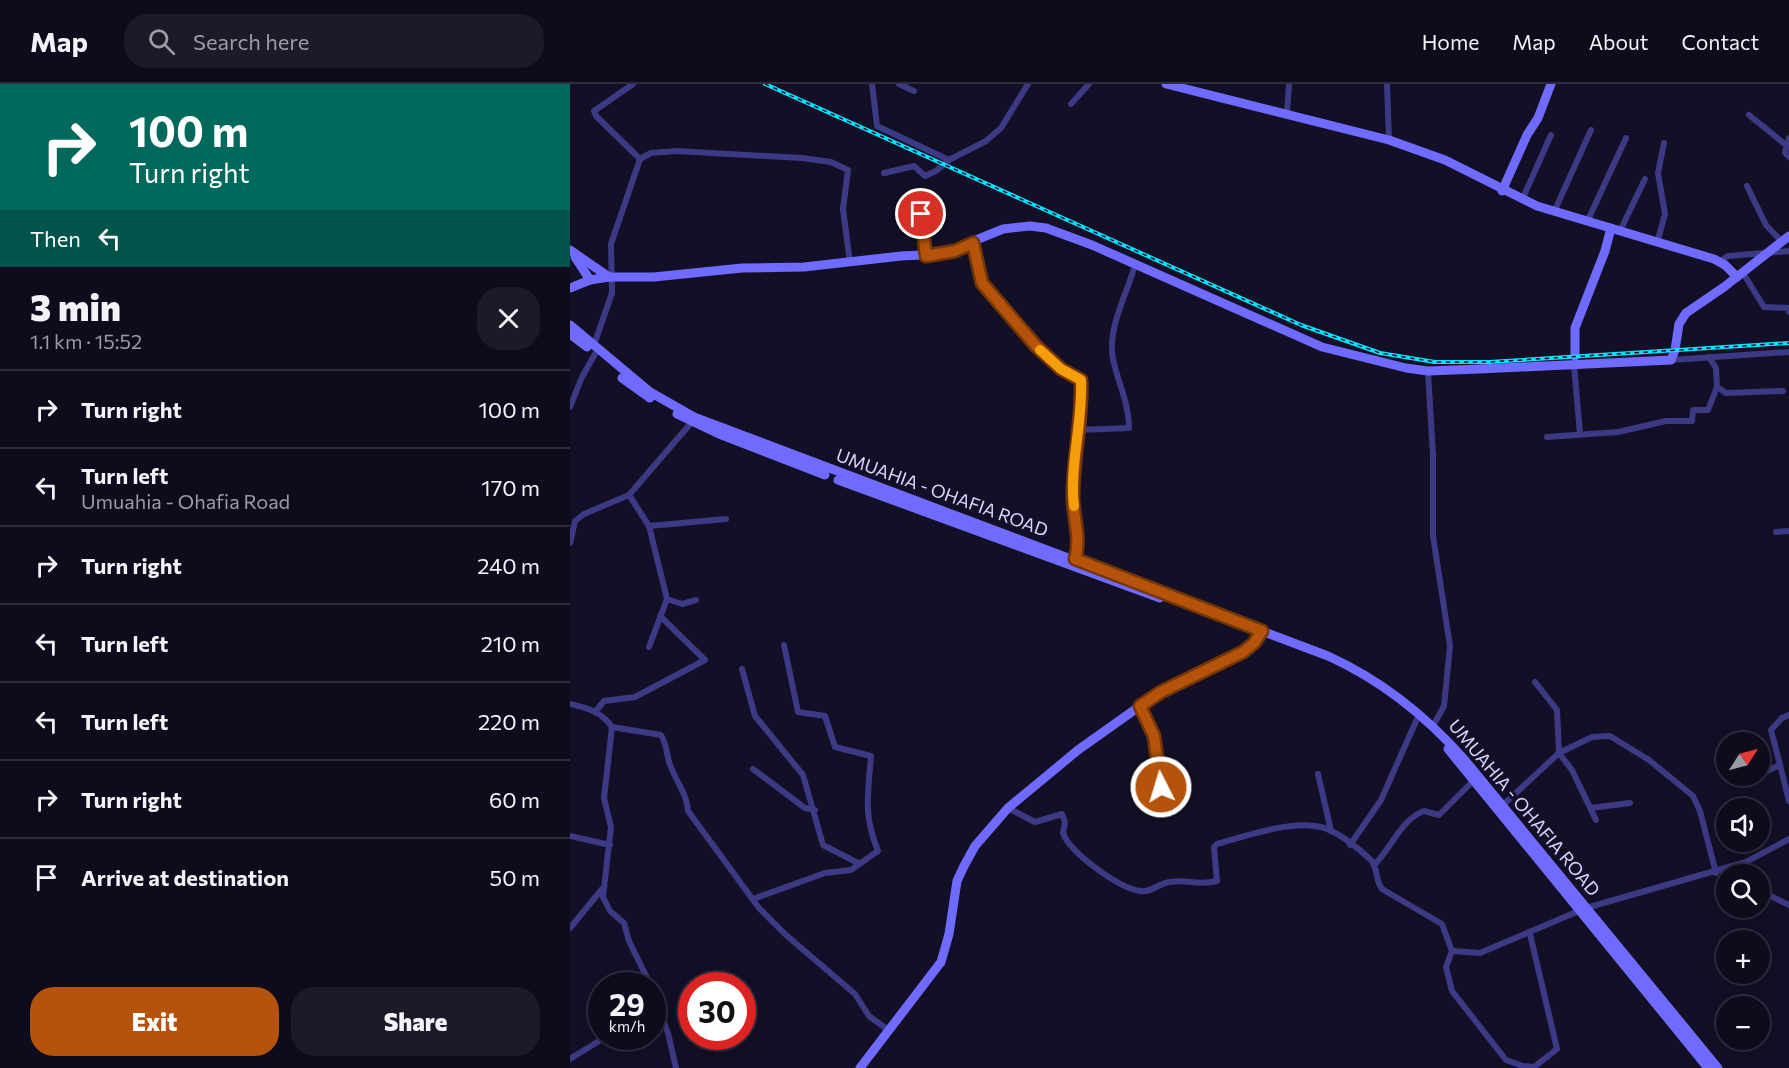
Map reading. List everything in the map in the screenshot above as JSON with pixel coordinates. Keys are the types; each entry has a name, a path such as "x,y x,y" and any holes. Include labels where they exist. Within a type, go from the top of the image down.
{"street":[{"path":"633,84 594,111 596,116 640,159"},
{"path":"873,84 877,126 949,160"},
{"path":"899,84 914,91"},
{"path":"884,173 914,166 925,176 936,171 949,160 986,141 1001,128 1028,84"},
{"path":"1071,104 1089,84"},
{"path":"1166,84 1389,140 1445,160 1502,191 1554,212 1719,262 1740,275 1764,307 1789,308 1789,312"},
{"path":"1287,114 1289,84"},
{"path":"1388,84 1389,140"},
{"path":"1502,191 1527,135 1538,118 1551,84"},
{"path":"1749,115 1787,141 1785,153 1789,157"},
{"path":"1554,212 1591,130"},
{"path":"1522,200 1551,135"},
{"path":"1587,222 1626,138"},
{"path":"1657,243 1665,214 1658,173 1664,143"},
{"path":"570,407 595,350 611,302 611,244 640,159 651,153 676,151 802,158 831,162 848,171 843,209 850,263"},
{"path":"1580,434 1574,360 1575,328 1605,251 1645,179"},
{"path":"1671,360 1680,324 1686,312 1740,275 1785,239 1766,225 1747,186"},
{"path":"920,194 926,256"},
{"path":"570,288 590,279 610,277 654,278 742,268 804,267 901,256 926,256 955,251 1003,228 1038,227 1065,234 1322,347 1368,360 1428,371 1574,360 1671,360 1789,352"},
{"path":"973,243 982,283 1036,346 1061,369 1081,380 1073,501 1078,549 1075,559"},
{"path":"570,251 610,277"},
{"path":"570,251 590,279"},
{"path":"1719,262 1728,255 1789,251"},
{"path":"1079,429 1129,428 1129,414 1112,357 1118,308 1127,296 1135,265"},
{"name":"UMUAHIA - OHAFIA ROAD","path":"570,325 636,389 691,423 721,431 1075,559 1261,633 1348,672 1384,694 1418,719 1474,780 1718,1068"},
{"name":"UMUAHIA - OHAFIA ROAD","path":"570,333 657,396 721,431 1347,665 1391,693 1433,726 1503,805 1708,1068"},
{"path":"1547,437 1618,432 1666,422 1692,421 1693,410 1708,410 1717,387 1716,368 1709,357"},
{"path":"1428,371 1433,456 1433,536 1450,646 1444,706 1433,726"},
{"path":"1717,387 1726,393 1783,391"},
{"path":"570,543 572,526 575,521 584,514 629,495 691,423"},
{"path":"629,495 649,526 667,599 649,647"},
{"path":"649,526 726,519"},
{"path":"1776,531 1789,531"},
{"path":"667,599 682,604 696,600"},
{"path":"595,712 604,701 635,697 705,660 660,616"},
{"path":"860,1068 887,1029 941,962 949,934 957,881 975,846 1008,808 1102,732 1161,692 1243,652 1261,633"},
{"path":"753,899 825,873 851,870 858,862 872,857 878,851 868,826 867,805 872,756 835,747 825,716 798,712 784,645"},
{"path":"742,669 755,716 803,775 823,845 858,862"},
{"path":"1535,682 1557,710 1559,753 1572,770 1596,820"},
{"path":"570,705 595,712 607,719 612,727 604,798 611,827 610,845 602,889 570,928"},
{"path":"1140,706 1154,736 1161,787"},
{"path":"1789,715 1782,718 1771,730 1789,801"},
{"path":"1350,845 1381,800 1418,719"},
{"path":"612,727 661,735 665,741 669,765 687,799 688,811 753,899 786,935 855,994 869,1017 887,1029"},
{"path":"1503,805 1559,753 1592,737 1610,736 1687,788 1700,811 1719,864"},
{"path":"1770,770 1780,765"},
{"path":"753,769 805,807 814,810"},
{"path":"1318,774 1331,831"},
{"path":"1374,865 1387,853 1407,821 1424,812 1439,815 1474,780"},
{"path":"1591,808 1630,803"},
{"path":"1008,808 1035,822 1062,814 1065,822 1063,833 1072,848 1125,887 1141,892 1170,882 1197,885 1217,881 1214,847 1217,844 1256,833 1302,826 1322,827 1331,831 1374,865 1378,884 1382,889 1442,924 1452,951 1446,967 1452,991 1506,1060 1534,1067 1557,1049 1530,934"},
{"path":"570,836 610,845"},
{"path":"1742,864 1789,838"},
{"path":"1452,951 1480,953 1530,934 1583,909 1716,875"},
{"path":"602,889 610,911 624,923 629,941 644,972"},
{"path":"1770,896 1789,905"},
{"path":"666,1028 676,1068"},
{"path":"570,1059 588,1048"}],"railway":[{"path":"765,84 1301,325 1380,353 1435,362 1489,362 1789,343"}],"slow traffic":[{"path":"1040,350 1061,369 1081,380 1082,405 1075,463 1074,506"}],"route":[{"path":"921,214 926,256 955,251 973,243 982,283 1036,346 1061,369 1081,380 1082,405 1073,501 1078,549 1075,559 1262,631 1254,643 1243,652 1161,692 1140,706 1154,736 1158,751 1161,787"}]}
